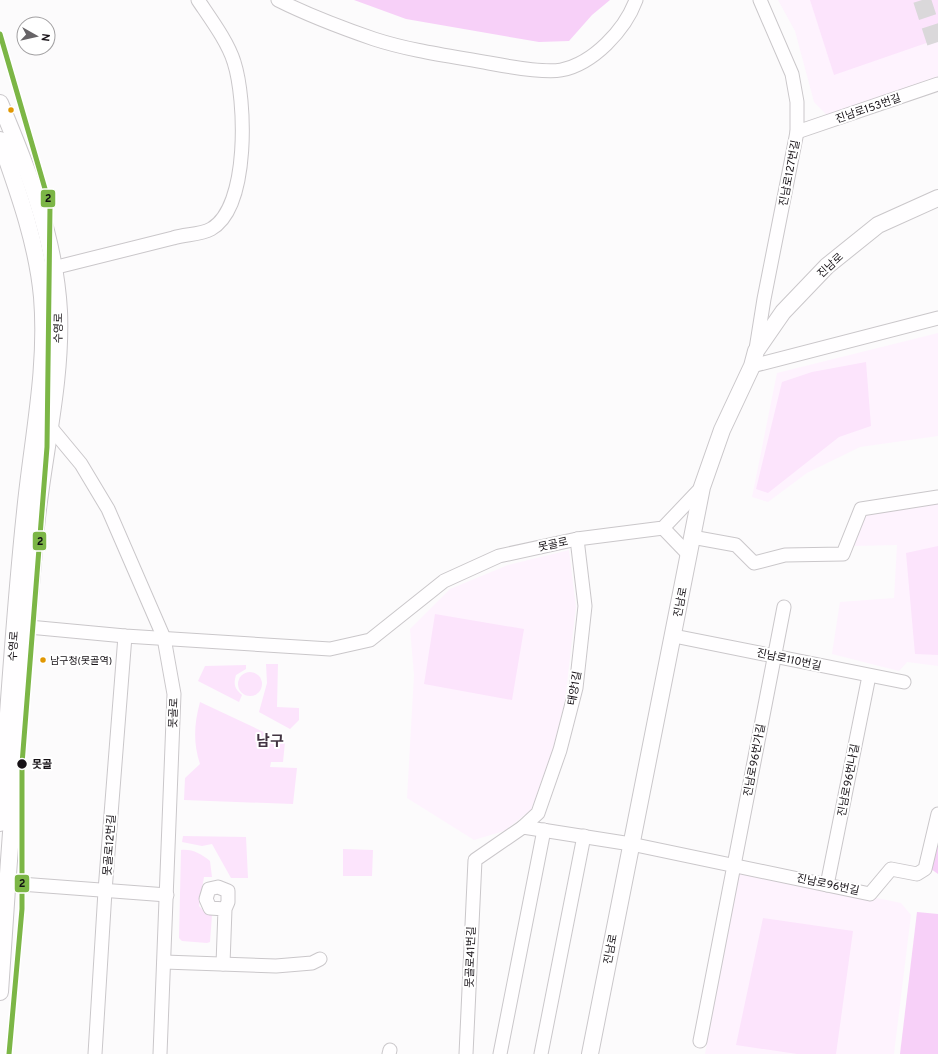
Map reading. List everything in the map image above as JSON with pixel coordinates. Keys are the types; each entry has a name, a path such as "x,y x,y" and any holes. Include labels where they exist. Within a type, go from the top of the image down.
{"main road":[{"name":"수영로","path":"0,103 30,176 47,239 59,310 55,386 37,525 2,765 0,823"},
{"name":"수영로","path":"0,140 17,188 39,272 43,320 39,405 25,505 21,627 0,992"},
{"name":"진남로","path":"590,1054 674,636 702,487 722,430 754,359 783,312 827,266 878,225 938,198"}],"street":[{"path":"53,268 180,236 202,233 213,228 224,216 239,177 243,137 242,97 234,61 198,0"},
{"path":"278,0 374,39 418,50 510,67 560,70 579,64 598,50 618,30 633,8 636,0"},
{"name":"진남로127번길","path":"754,359 764,299 797,132 798,102 792,74 760,0"},
{"name":"진남로153번길","path":"797,132 938,84"},
{"path":"754,359 938,318"},
{"name":"못골로","path":"39,405 49,428 81,464 108,509 164,638 174,694 160,1054"},
{"path":"689,555 663,528 702,487"},
{"path":"692,537 736,545 754,563 785,556 843,554 861,509 938,498"},
{"name":"못골로","path":"21,627 125,636 330,649 370,640 444,581 499,556 577,539 663,528"},
{"name":"태양1길","path":"523,827 538,813 560,750 576,688 585,606 577,539"},
{"name":"진남로96번가길","path":"734,864 784,607"},
{"name":"못골로12번길","path":"95,1054 105,891 125,636"},
{"name":"진남로110번길","path":"674,636 904,682"},
{"name":"진남로96번나길","path":"827,884 869,676"},
{"name":"진남로96번길","path":"631,844 734,864 870,894 891,869 917,874 925,869 938,814"},
{"path":"523,827 631,844"},
{"name":"못골로41번길","path":"466,1054 474,860 523,827"},
{"path":"500,1054 544,830"},
{"path":"541,1054 584,836"},
{"path":"700,1041 734,864"},
{"path":"7,883 166,895"},
{"path":"224,964 225,908"},
{"path":"164,962 276,966 312,963 320,959"}],"shaded area":[{"path":"354,0 610,0 592,15 569,41 539,42 406,19"},
{"path":"778,0 938,0 938,77 827,115 814,102 795,31"},
{"path":"810,0 938,0 938,39 834,75"},
{"path":"938,333 938,436 860,447 807,473 768,502 752,497 777,373"},
{"path":"866,362 871,426 839,437 768,493 756,489 782,382 812,372"},
{"path":"938,503 938,666 907,662 899,671 832,654 840,602 894,598 897,545 854,546 863,511"},
{"path":"938,546 938,655 915,654 906,553"},
{"path":"569,550 576,607 565,700 552,753 531,810 504,831 474,840 407,798 414,675 410,629 450,589 508,565"},
{"path":"435,614 524,629 512,700 424,684"},
{"path":"266,664 278,664 277,707 299,708 299,720 290,729 259,712 267,683"},
{"path":"246,665 246,669 236,675 235,678 235,686 242,695 239,702 198,681 205,666"},
{"path":"250,672 258,676 262,684 258,692 250,696 242,692 238,684 242,676"},
{"path":"200,702 285,742 283,762 271,762 270,767 297,768 293,804 184,800 185,778 200,764 196,749 195,733 196,718"},
{"path":"183,836 246,837 248,878 231,878 212,844 202,846 182,842"},
{"path":"938,840 938,874 931,869"},
{"path":"343,849 373,850 372,876 343,876"},
{"path":"181,850 197,852 210,861 212,877 204,877 199,906 205,912 212,915 210,942 207,943 182,941 179,938"},
{"path":"740,870 901,903 911,915 894,1054 705,1054"},
{"path":"917,912 938,914 938,1054 900,1054"},
{"path":"763,918 853,931 836,1054 797,1054 736,1045"}],"tunnel":[{"path":"922,0 938,49"}],"transit line":[{"name":"2","path":"0,34 50,206 47,447 22,764 22,909 9,1054"}],"place":[{"name":"남구청(못골역)","path":"43,660"},
{"name":"못골","path":"22,764"}],"district":[{"name":"남구","path":"270,741"}]}
